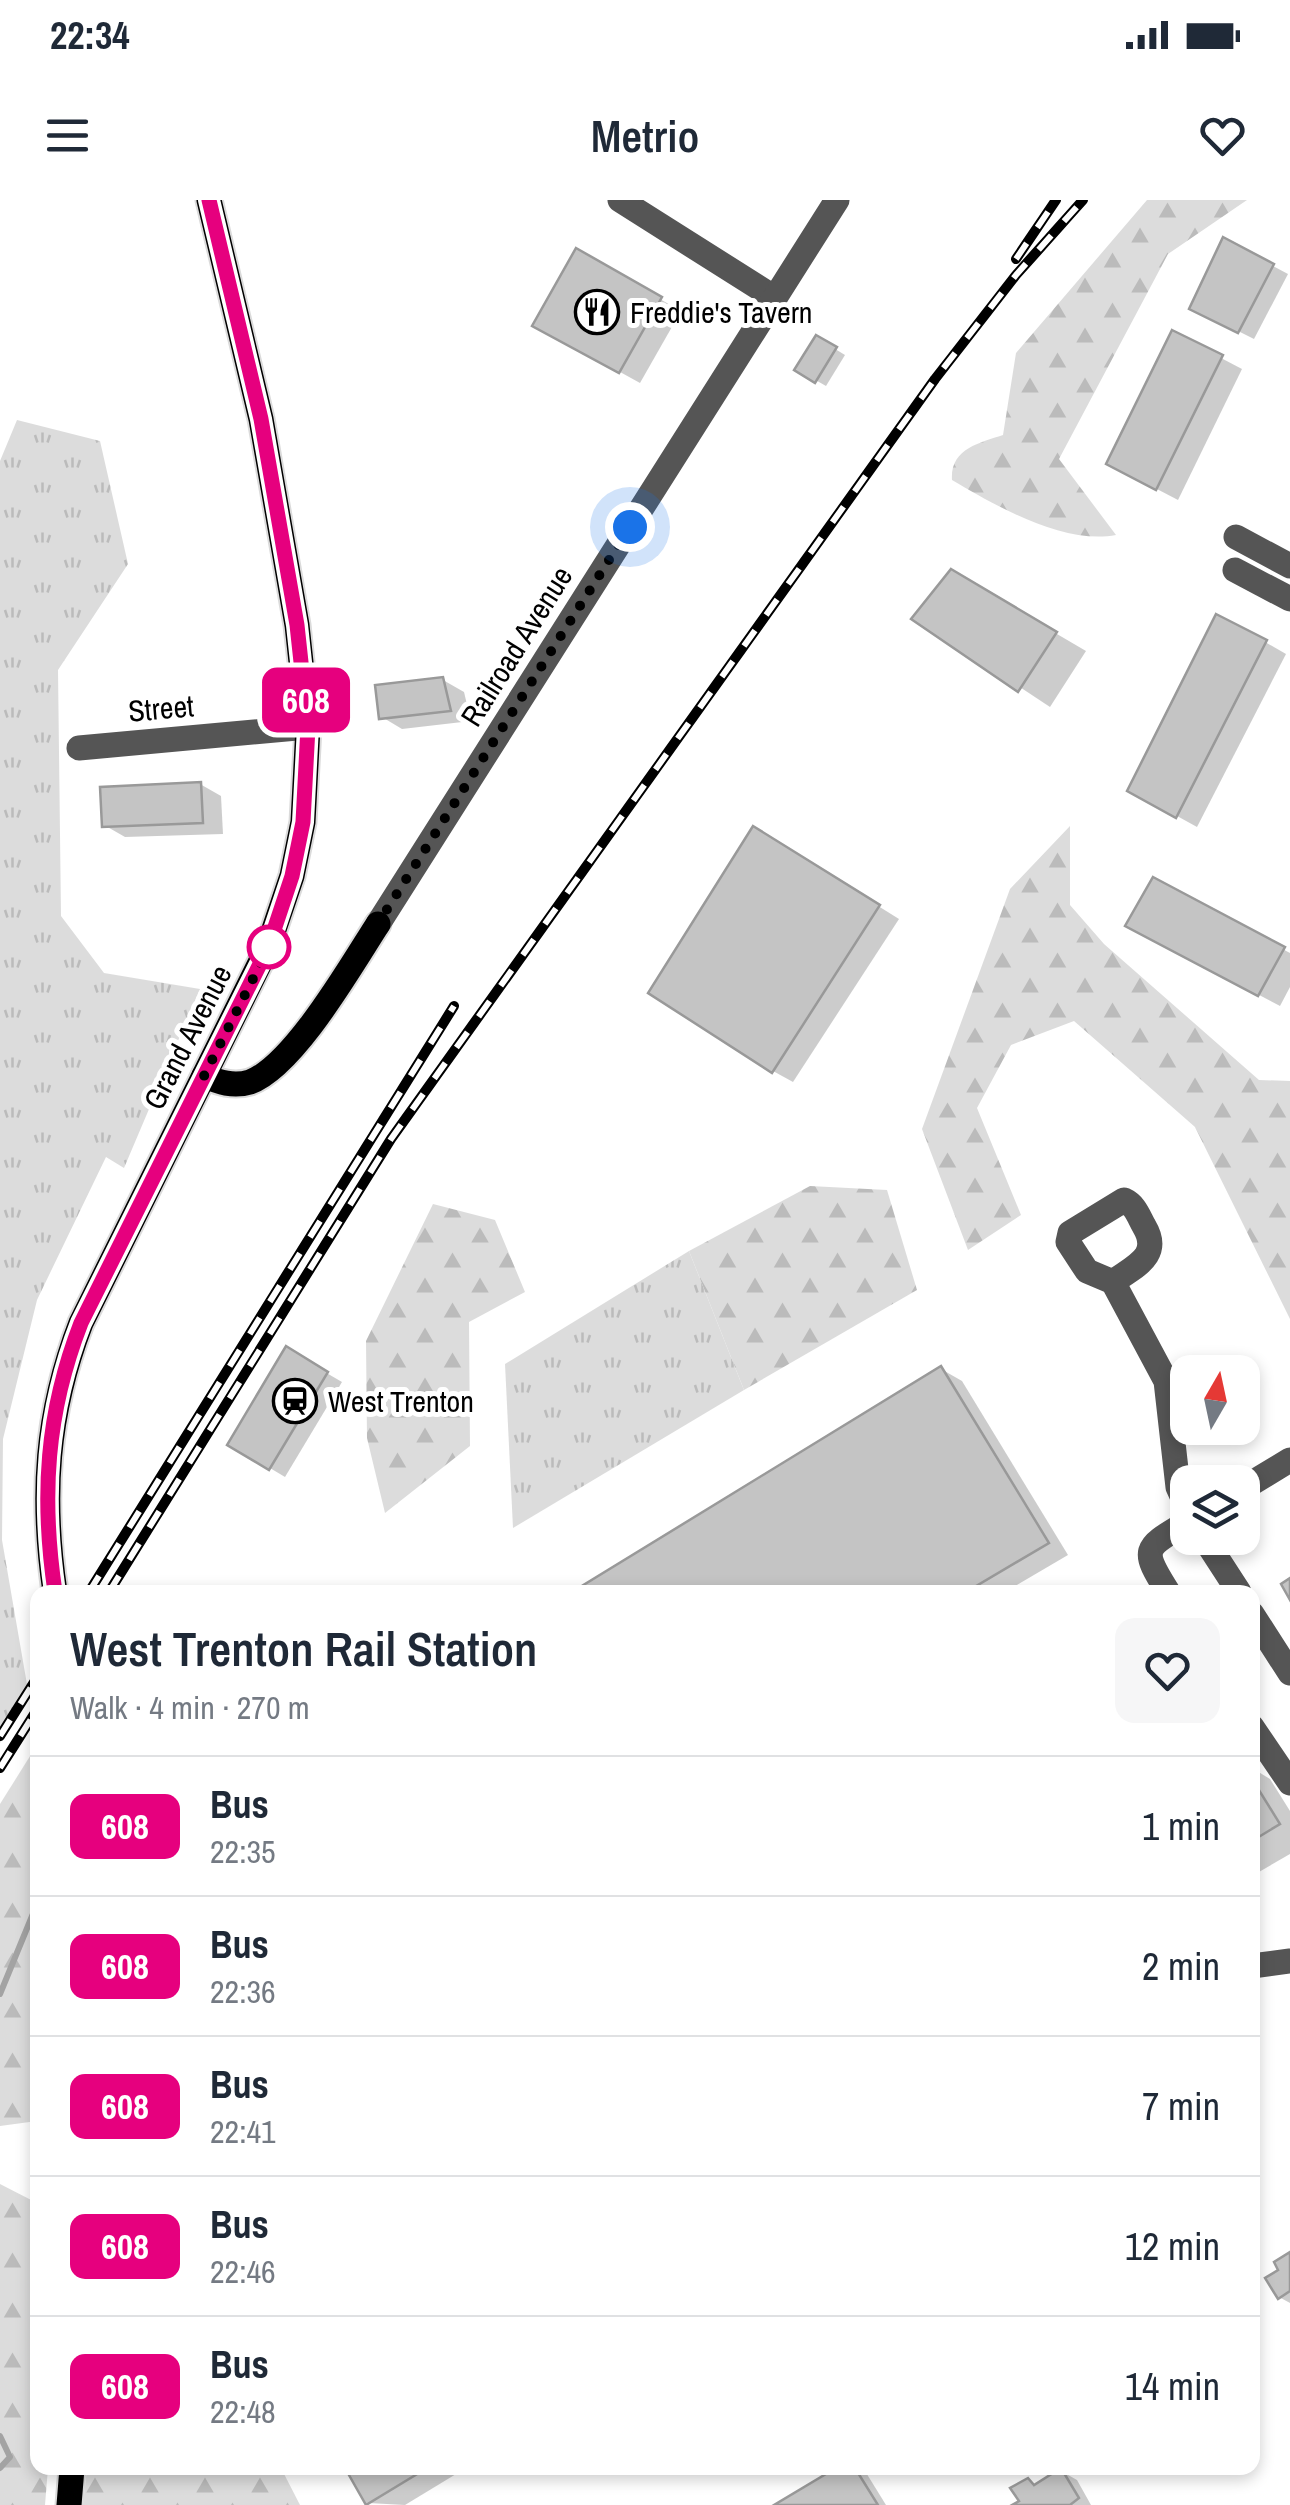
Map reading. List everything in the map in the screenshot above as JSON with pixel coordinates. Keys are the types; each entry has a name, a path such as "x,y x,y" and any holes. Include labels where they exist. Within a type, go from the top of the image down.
{"main road":[{"name":"Grand Avenue","path":"54,1585 46,1519 46,1467 65,1365 81,1323 268,948 292,876 303,822 308,727 281,522 209,200"},
{"path":"204,1076 234,1085 262,1076 330,999 378,924"},
{"path":"68,2505 71,2475"}],"street":[{"path":"620,200 775,298"},
{"name":"Railroad Avenue","path":"378,924 838,200"},
{"path":"1236,537 1290,566"},
{"path":"1235,570 1290,599"},
{"name":"Street","path":"79,748 308,727"},
{"path":"1113,1282 1166,1380 1176,1465"},
{"path":"1260,1478 1290,1460"},
{"path":"1163,1585 1148,1561 1148,1551 1170,1533"},
{"path":"1215,1555 1234,1585"},
{"path":"1260,1626 1290,1673"},
{"path":"1260,1739 1290,1783"},
{"path":"1260,1965 1290,1961"}],"green space":[{"path":"1147,200 1247,200 1168,254 1059,459 1116,535 1096,537 1053,529 952,480 953,469 968,449 1003,435 1016,353"},
{"path":"17,420 100,441 128,564 58,670 61,916 104,973 200,989 124,1168 106,1157 37,1300 3,1439 2,1540 29,1696 0,1743 0,461"},
{"path":"1070,826 1070,905 1104,944 1259,1080 1290,1081 1290,1319 1195,1127 1074,1021 1011,1045 977,1108 1021,1215 968,1250 922,1129 1010,889"},
{"path":"810,1186 887,1190 917,1290 744,1390 689,1251"},
{"path":"433,1204 495,1220 525,1292 469,1322 470,1446 385,1513 367,1438 366,1341"},
{"path":"689,1251 744,1390 513,1528 505,1364"},
{"path":"30,1756 30,2122 0,2126 0,1804"},
{"path":"0,2184 30,2199 30,2475 47,2475 45,2505 0,2505"},
{"path":"86,2475 285,2475 300,2505 83,2505"}],"building":[{"path":"1223,237 1274,264 1238,333 1189,309"},
{"name":"Freddie's Tavern","path":"576,248 662,297 619,373 532,326"},
{"path":"1172,330 1223,355 1156,490 1106,464"},
{"path":"816,335 837,347 815,383 794,370"},
{"path":"951,569 1057,632 1018,692 911,619"},
{"path":"1216,614 1267,640 1176,818 1127,791"},
{"path":"443,677 451,711 379,719 375,685"},
{"path":"201,782 203,823 102,827 100,787"},
{"path":"753,826 880,905 772,1073 648,993"},
{"path":"1153,877 1285,947 1258,996 1125,926"},
{"path":"286,1346 328,1372 269,1470 227,1445"},
{"path":"941,1366 1049,1543 978,1585 583,1585"},
{"path":"1290,1578 1290,1600 1281,1584"},
{"path":"1260,1792 1280,1824 1260,1836"},
{"path":"1290,2252 1290,2291 1278,2299 1265,2278 1278,2270 1274,2262"},
{"path":"349,2475 415,2475 366,2505"},
{"path":"824,2475 859,2475 878,2505 774,2505"},
{"path":"1050,2475 1065,2475 1079,2498 1070,2505 1012,2505 1019,2501 1010,2488 1028,2478 1034,2485"}],"waterway":[{"path":"0,1994 30,1921"},
{"path":"0,2436 10,2457 0,2468"}],"railway":[{"path":"1016,259 1056,200"},
{"path":"113,1585 391,1139 935,379 1016,275 1083,200"},
{"path":"93,1585 454,1006"},
{"path":"0,1736 30,1689"},
{"path":"0,1768 30,1721"}],"bus line":[{"name":"608","path":"54,1585 46,1519 46,1467 52,1416 65,1365 81,1323 268,948 292,876 303,822 308,727 297,625 261,419 209,200"}],"place":[{"name":"Freddie's Tavern","path":"597,312"},
{"name":"West Trenton","path":"295,1401"}],"route":[{"path":"269,947 204,1076 234,1085 262,1076 330,999 630,527"}]}
